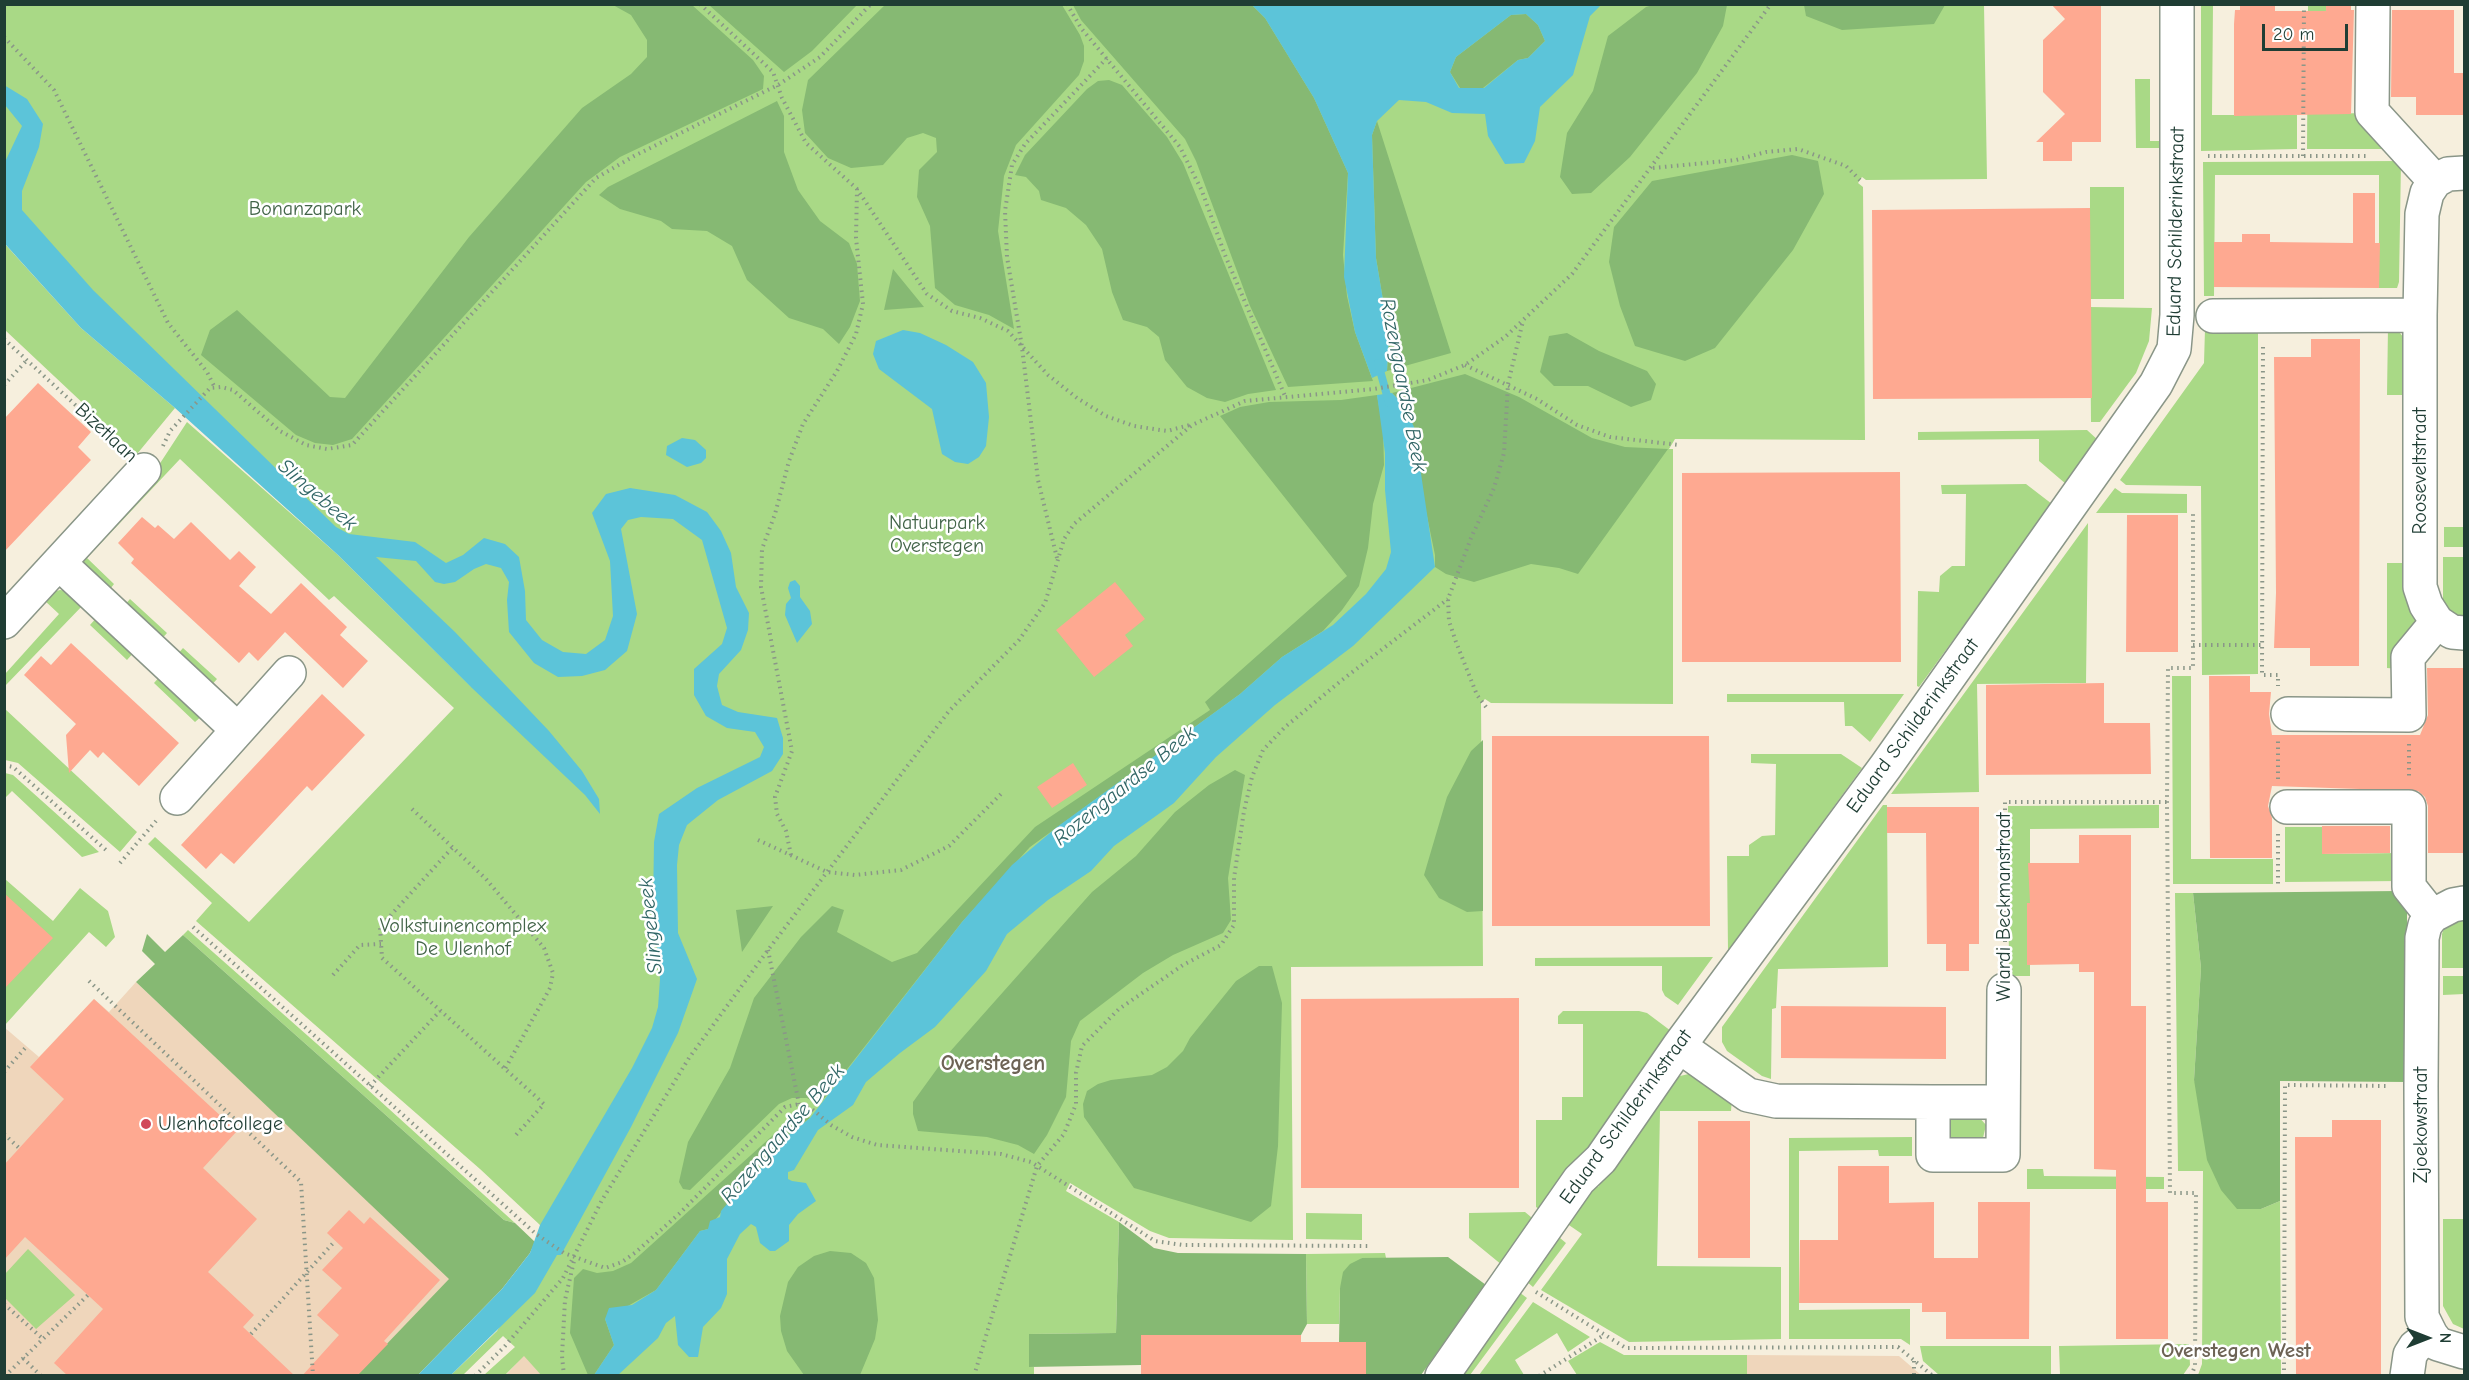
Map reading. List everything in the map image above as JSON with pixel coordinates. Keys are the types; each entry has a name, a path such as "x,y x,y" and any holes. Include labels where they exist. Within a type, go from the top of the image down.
{"street":[{"name":"Eduard Schilderinkstraat","path":"1442,1376 1513,1277 1549,1222 1580,1180 1600,1159 1679,1046 1886,765 2156,384 2174,349 2178,304 2177,4"},
{"name":"Rooseveltstraat","path":"2373,4 2373,112 2412,155 2450,177 2427,193 2422,214 2420,587 2426,605 2451,628 2408,657 2409,715"},
{"path":"2213,316 2420,315"},
{"name":"Bizetlaan","path":"4,622 144,470"},
{"path":"59,563 238,730"},
{"path":"177,798 289,673"},
{"path":"2281,715 2409,715"},
{"path":"2281,807 2409,807 2409,887 2432,916 2453,905 2464,903"},
{"name":"Zjoekowstraat","path":"2431,1335 2422,1317 2421,1306 2421,1086 2422,938 2425,925 2432,916"},
{"name":"Wiardi Beckmanstraat","path":"1933,1102 1933,1155 2003,1155 2004,990"},
{"path":"1679,1046 1748,1095 1776,1101 2003,1102"},
{"path":"2408,1376 2410,1355 2415,1347 2431,1335 2438,1344 2464,1352"}],"path":[{"path":"700,4 773,72 806,143 857,189 927,294 952,311 980,318 1008,331 1062,386 1106,416 1134,426 1167,431 1192,425 1245,401 1374,389 1428,380 1465,365 1505,337 1572,274 1771,4"},
{"path":"183,417 210,388 233,390 280,431 306,445 327,449 352,445 596,178 634,156 778,85 820,57 870,4"},
{"path":"1067,4 1080,28 1180,147 1202,191 1225,255 1285,396"},
{"path":"2303,156 2304,4"},
{"path":"4,37 54,90 168,323 207,372 214,388"},
{"path":"1058,558 1038,480 1022,347 1007,257 1005,211 1012,165 1025,144 1107,58"},
{"path":"1652,168 1736,160 1766,152 1798,149 1846,166 1860,180"},
{"path":"2178,156 2412,155"},
{"path":"791,855 786,831 777,814 775,797 792,751 761,586 762,549 803,424 837,371 856,334 863,304 856,238 857,189"},
{"path":"2263,316 2262,675 2278,675 2281,715 2278,888"},
{"path":"1486,707 1477,695 1476,687 1456,642 1449,621 1448,599 1471,538 1494,488 1504,453 1508,384 1523,321"},
{"name":"Bizetlaan","path":"4,339 144,470"},
{"path":"4,385 27,360"},
{"path":"1465,365 1508,384 1576,425 1610,437 1679,445"},
{"path":"475,1376 505,1346 563,1278 602,1200 689,1058 768,950 949,711 1019,640 1046,603 1064,539 1074,524 1192,425"},
{"path":"2191,1376 2195,1366 2196,1192 2170,1192 2167,802 2168,668 2193,668 2193,511"},
{"path":"974,1376 1037,1166 1064,1134 1076,1104 1076,1073 1082,1046 1119,1009 1183,965 1221,945 1234,925 1234,878 1244,812 1252,777 1263,750 1285,727 1334,686 1448,599"},
{"path":"2193,645 2262,645"},
{"path":"2409,715 2409,807"},
{"path":"4,765 13,767 106,850"},
{"path":"758,840 827,872 855,875 901,870 949,846 1002,793"},
{"path":"120,863 177,798"},
{"name":"Wiardi Beckmanstraat","path":"2004,990 2005,802 2167,802"},
{"path":"412,809 486,879 544,948 553,973 550,988 505,1069"},
{"path":"453,849 380,927 382,958 544,1104 515,1136"},
{"path":"193,927 536,1234 564,1253 605,1268 622,1262 680,1213 785,1107 799,1104 812,1109 831,1125 852,1137 877,1145 1001,1154 1037,1166 1155,1240 1183,1245 1368,1246"},
{"path":"333,975 360,945 381,944"},
{"path":"768,950 799,1104"},
{"path":"89,981 301,1182 313,1376"},
{"path":"370,1086 440,1011"},
{"path":"4,1072 27,1046"},
{"path":"2284,1376 2285,1085 2421,1086"},
{"path":"4,1134 19,1148"},
{"path":"251,1334 335,1240"},
{"path":"564,1376 562,1356 565,1300 575,1258"},
{"path":"1513,1277 1626,1348 1898,1347 1932,1376"},
{"path":"6,1375 88,1295"},
{"path":"4,1304 43,1339"},
{"path":"1539,1376 1604,1335"},
{"path":"23,1358 41,1376"},
{"path":"1914,1361 1914,1376"}],"shaded area":[{"name":"Ulenhofcollege","path":"136,982 450,1279 357,1375 5,1375 4,1027 39,1057 94,999 109,1012"},
{"path":"524,1355 542,1375 505,1376"},
{"path":"1747,1355 1899,1356 1921,1375 1747,1376"}],"green space":[{"path":"886,4 1062,5 1080,35 1084,46 1084,61 1079,75 1016,145 1004,176 998,231 1014,329 989,315 955,305 935,288 930,226 917,197 919,170 937,152 936,138 923,133 907,138 883,165 851,168 828,158 805,133 802,110 808,80"},
{"path":"1804,4 1945,5 1934,24 1842,30 1806,16"},
{"name":"Natuurpark Overstegen","path":"5,5 1984,5 1987,179 1866,180 1862,177 1858,183 1863,187 1865,440 1675,439 1669,449 1673,449 1673,704 1491,703 1485,699 1481,703 1483,966 1291,967 1293,1240 1169,1238 1150,1231 1070,1183 1066,1191 1119,1222 1116,1333 1029,1334 1030,1367 1034,1367 1034,1375 542,1376 524,1356 505,1375 484,1375 515,1347 503,1336 463,1375 451,1375 497,1331 555,1229 540,1225 480,1169 196,921 212,903 148,844 155,837 249,922 454,708 334,596 329,600 180,459 87,558 114,584 107,593 77,563 155,471 187,422 338,555 472,688 5,219"},
{"path":"613,5 692,5 753,60 764,76 763,89 620,157 586,182 352,439 333,445 315,443 296,435 201,355 210,330 237,310 330,397 345,398 469,237 582,108 631,74 647,57 647,40 631,15"},
{"path":"709,5 857,5 812,51 784,72"},
{"path":"1073,5 1252,5 1265,18 1314,98 1348,173 1343,255 1347,296 1355,332 1373,381 1288,387 1250,306 1196,161 1185,139 1081,20"},
{"path":"1653,5 1727,5 1723,26 1697,73 1630,157 1591,193 1572,194 1560,177 1567,133 1593,91 1608,36 1646,7"},
{"path":"2201,5 2213,5 2212,115 2297,115 2297,149 2201,151"},
{"path":"2308,5 2326,5 2325,114 2363,113 2383,137 2383,149 2307,149"},
{"path":"1526,14 1538,25 1545,41 1528,58 1518,60 1483,88 1460,88 1450,72 1456,57 1511,15"},
{"path":"2135,79 2150,79 2150,141 2162,141 2162,148 2136,148"},
{"path":"1109,80 1122,85 1167,137 1183,163 1276,390 1248,394 1225,402 1207,398 1187,387 1165,360 1159,337 1147,327 1123,320 1112,292 1102,249 1086,225 1066,208 1041,200 1039,191 1026,177 1015,175 1025,155 1087,89 1098,81"},
{"path":"777,101 784,116 784,152 798,190 820,221 849,243 857,264 860,301 850,327 839,344 823,329 789,318 747,280 732,246 707,231 672,229 661,221 620,209 599,195 608,187"},
{"path":"1377,121 1451,353 1387,371 1389,336 1376,258 1372,135"},
{"path":"1792,155 1818,161 1824,194 1793,250 1715,348 1685,361 1635,346 1620,306 1609,262 1614,227 1652,181"},
{"path":"2401,161 2399,282 2397,288 2379,288 2379,175 2215,175 2214,296 2204,296 2203,162"},
{"path":"2090,187 2124,187 2124,299 2090,299"},
{"path":"4,243 81,328 175,408 137,454 5,330"},
{"path":"893,269 924,307 884,310"},
{"path":"2090,307 2152,308 2149,341 2136,373 2100,422 2091,422"},
{"path":"2388,327 2400,333 2407,342 2409,395 2387,395"},
{"path":"2205,329 2258,329 2258,674 2202,675 2201,486 2126,485 2120,480 2204,363"},
{"path":"1567,333 1599,351 1647,371 1656,384 1651,400 1631,407 1588,386 1554,386 1540,372 1549,336"},
{"path":"1465,374 1519,397 1592,438 1625,447 1668,449 1578,574 1559,568 1531,564 1474,582 1446,574 1435,567 1435,555 1404,405 1392,393"},
{"path":"1377,395 1383,429 1384,465 1373,504 1368,548 1359,586 1342,610 1323,631 1282,657 1240,694 1030,847 962,922 819,1105 807,1098 792,1098 779,1104 690,1190 683,1189 679,1182 688,1142 730,1068 754,998 801,937 832,906 844,910 837,932 892,962 917,953 1035,827 1210,710 1205,702 1347,576 1220,416 1240,407 1269,402 1341,400"},
{"path":"2087,430 2099,441 2066,484 2039,461 2039,439 1918,440 1918,432"},
{"path":"2026,484 2052,504 1919,687 1917,686 1918,591 1939,592 1940,576 1952,566 1965,566 1966,494 1942,494 1941,485"},
{"path":"2115,488 2122,493 2187,494 2187,513 2096,513"},
{"path":"2088,523 2086,683 1977,684 1979,792 1891,794"},
{"path":"2444,527 2464,527 2464,547 2444,547"},
{"path":"2443,557 2464,557 2464,621 2443,609"},
{"path":"2387,563 2408,563 2417,618 2399,669 2387,668"},
{"path":"60,590 70,591 85,603 5,686 5,674 59,614 44,600 49,593"},
{"path":"130,599 167,633 159,642 122,608"},
{"path":"98,616 135,651 127,660 90,625"},
{"path":"183,648 217,679 209,688 176,656"},
{"path":"161,675 203,715 195,722 154,683"},
{"path":"2172,676 2191,676 2191,859 2273,859 2273,884 2173,884"},
{"path":"1727,694 1904,694 1870,742 1852,726 1845,726 1844,702 1727,702"},
{"path":"4,708 137,832 120,852 18,763 5,760"},
{"path":"1483,740 1483,911 1467,912 1439,898 1424,875 1447,797 1471,751"},
{"path":"1751,754 1841,754 1862,768 1728,951 1727,856 1749,856 1749,845 1762,836 1775,835 1776,764 1751,763"},
{"path":"1235,770 1245,775 1228,878 1231,920 1223,933 1173,955 1143,973 1080,1021 1071,1041 1066,1097 1047,1135 1034,1154 1018,1145 987,1137 918,1131 913,1114 913,1102 947,1055 1092,892 1136,856 1175,812 1209,785"},
{"path":"5,773 13,775 99,852 82,857 12,791 5,798"},
{"path":"1883,805 1887,805 1888,967 1778,969 1776,1008 1772,1009 1771,1079 1762,1076 1727,1051 1722,1042 1722,1027"},
{"path":"2159,805 2159,828 2030,829 2030,976 2009,976 2008,806"},
{"path":"2285,827 2322,827 2322,854 2400,853 2401,881 2285,882"},
{"path":"5,879 53,921 80,888 108,911 115,937 106,947 89,932 5,1025"},
{"path":"2399,891 2407,898 2407,1082 2280,1081 2280,1201 2261,1209 2237,1209 2221,1190 2207,1160 2194,1080 2201,968 2193,893"},
{"path":"2175,893 2193,893 2201,968 2194,1080 2261,1209 2280,1201 2281,1375 2198,1375 2202,1364 2203,1171 2178,1171"},
{"path":"773,906 742,952 736,910"},
{"path":"2464,918 2464,968 2442,968 2444,928"},
{"path":"188,930 515,1223 504,1220 183,935"},
{"path":"147,934 165,952 183,935 504,1220 515,1223 535,1242 530,1253 502,1289 418,1375 357,1375 449,1279 136,982 155,964 142,951"},
{"path":"1713,957 1678,1005 1665,996 1662,990 1662,966 1535,966 1535,958"},
{"path":"1259,966 1272,966 1282,1003 1278,1146 1271,1206 1251,1222 1134,1188 1084,1117 1083,1104 1087,1091 1098,1084 1111,1080 1152,1075 1167,1067 1183,1051 1190,1038 1236,981"},
{"path":"2443,976 2464,976 2464,994 2443,995"},
{"path":"1563,1011 1639,1011 1647,1013 1671,1031 1546,1214 1536,1207 1536,1120 1562,1120 1562,1097 1583,1097 1583,1024 1558,1024 1558,1016"},
{"path":"1693,1073 1732,1098 1731,1111 1660,1111 1657,1266 1781,1267 1781,1339 1629,1342 1541,1290 1582,1234 1563,1221 1590,1183 1598,1187 1671,1083 1680,1076"},
{"path":"801,1110 810,1118 775,1146 749,1186 738,1191 708,1229 700,1231 656,1290 605,1319 614,1345 594,1375 588,1375 570,1333 574,1278 583,1269 597,1273 613,1271 631,1263"},
{"path":"1978,1116 1986,1125 1983,1138 1979,1142 1954,1142 1950,1138 1946,1124 1950,1118"},
{"path":"1912,1137 1912,1156 1879,1156 1878,1150 1799,1151 1799,1310 1910,1309 1910,1345 1901,1339 1789,1339 1789,1138"},
{"path":"2027,1169 2043,1169 2044,1176 2164,1177 2164,1189 2027,1189"},
{"path":"1525,1212 1537,1222 1502,1265 1469,1238 1469,1213"},
{"path":"1306,1213 1362,1214 1362,1240 1306,1239"},
{"path":"2443,1219 2464,1219 2464,1329 2453,1324 2443,1306"},
{"path":"1119,1222 1154,1248 1178,1253 1306,1254 1307,1324 1301,1335 1141,1335 1141,1365 1029,1367 1029,1334 1116,1333"},
{"path":"1554,1233 1566,1243 1533,1287 1526,1281"},
{"path":"28,1249 75,1295 36,1329 5,1298 5,1274"},
{"path":"830,1251 851,1253 866,1263 874,1278 878,1320 875,1339 860,1375 804,1375 787,1351 781,1331 780,1316 788,1282 798,1267 814,1256"},
{"path":"1385,1253 1386,1258 1362,1258 1340,1288 1339,1324 1307,1324 1306,1254"},
{"path":"1448,1257 1486,1285 1421,1375 1366,1375 1339,1342 1340,1288 1343,1272 1350,1264 1362,1258"},
{"path":"1519,1292 1527,1298 1470,1375 1458,1376"},
{"path":"1533,1302 1590,1337 1568,1352 1557,1333 1515,1360 1524,1375 1479,1375"},
{"path":"1600,1342 1624,1355 1747,1355 1747,1375 1577,1375 1568,1361"},
{"path":"2189,1344 2190,1365 2183,1375 2060,1375 2059,1346"},
{"path":"1920,1346 2051,1346 2051,1375 1939,1375 1923,1361"}],"water":[{"path":"1252,5 1601,5 1590,16 1573,75 1540,107 1535,141 1524,163 1505,164 1488,136 1485,114 1452,113 1426,102 1399,100 1377,121 1372,135 1376,258 1389,336 1387,371 1372,378 1355,332 1344,277 1348,173 1314,98 1265,18","holes":["1526,14 1538,25 1545,41 1528,58 1518,60 1484,88 1459,88 1450,72 1456,57 1511,15"]},
{"path":"4,85 27,99 43,124 39,147 22,191 22,210 93,290 336,527 349,534 415,542 446,563 463,555 484,538 505,544 519,557 525,591 526,620 542,640 563,652 586,654 605,640 613,616 610,561 592,513 606,494 630,488 675,495 707,512 721,531 731,553 736,587 749,613 748,630 741,650 719,674 717,686 722,705 738,712 777,718 783,738 783,754 772,771 718,800 687,825 679,845 677,865 678,933 697,979 678,1033 631,1127 561,1255 557,1255 535,1293 451,1375 418,1375 502,1289 530,1253 540,1225 632,1068 652,1028 658,1007 660,979 653,907 654,842 659,814 697,788 760,757 764,747 755,732 727,728 706,716 694,695 694,669 722,644 727,628 702,540 673,519 641,517 628,520 621,529 637,614 627,651 605,670 582,676 558,677 534,663 509,632 507,600 509,582 501,568 486,564 455,582 444,584 435,582 416,561 376,557 455,632 549,731 582,771 599,799 600,814 585,795 472,688 338,555 175,408 81,328 6,245 5,162 22,126 5,105"},
{"path":"903,330 920,333 946,345 973,362 986,383 989,417 986,446 979,457 968,464 955,462 942,454 932,409 879,369 873,354 876,341"},
{"path":"1392,393 1404,405 1414,427 1435,567 1353,646 1275,705 1216,757 1174,803 1114,846 1091,871 1048,900 1007,934 986,971 935,1027 866,1082 853,1105 818,1130 794,1170 788,1172 788,1179 806,1183 816,1201 798,1214 789,1225 789,1241 775,1251 770,1251 760,1243 756,1227 751,1224 740,1234 727,1259 727,1294 721,1308 703,1327 698,1357 689,1357 678,1345 675,1316 666,1323 658,1338 618,1375 594,1375 614,1345 605,1319 609,1308 632,1305 656,1290 700,1231 708,1229 710,1221 720,1217 721,1211 738,1191 749,1186 775,1146 810,1118 962,922 1012,865 1057,827 1240,694 1282,657 1333,625 1366,594 1386,569 1391,552 1385,490 1385,453 1377,395"},
{"path":"682,438 695,440 706,450 706,458 701,463 687,467 666,455 667,446"},
{"path":"795,580 800,586 800,597 810,611 812,624 797,643 785,615 786,604 791,598 788,588 790,582"}],"building":[{"path":"2051,4 2101,4 2101,142 2072,142 2072,161 2043,161 2043,142 2036,142 2065,114 2043,92 2043,40 2065,19"},
{"path":"2240,4 2275,4 2275,11 2326,11 2326,4 2351,4 2351,10 2354,10 2351,114 2234,116 2234,24 2235,10 2240,10"},
{"path":"2392,10 2454,10 2454,73 2464,73 2464,115 2416,115 2416,97 2391,97"},
{"path":"2353,193 2375,193 2375,243 2380,243 2379,288 2214,287 2214,242 2242,242 2242,234 2270,234 2270,242 2353,243"},
{"path":"2090,208 2092,398 1873,399 1872,210"},
{"path":"2311,339 2360,339 2359,666 2310,666 2310,648 2274,648 2276,593 2274,357 2311,357"},
{"path":"38,383 91,432 78,447 91,460 4,552 4,419"},
{"path":"1900,472 1901,662 1682,662 1682,473"},
{"path":"2127,515 2178,515 2178,652 2126,652"},
{"path":"142,517 155,528 158,525 174,539 191,522 230,560 239,551 256,567 239,586 271,614 301,583 347,627 340,635 368,661 343,688 285,632 258,661 249,652 239,663 131,563 134,559 118,543"},
{"path":"1115,582 1145,619 1125,635 1133,646 1094,677 1056,630"},
{"path":"71,643 179,743 139,786 103,752 98,758 90,750 69,773 66,735 76,724 24,675 41,656 51,665"},
{"path":"2427,668 2464,668 2464,853 2428,853 2428,806 2425,797 2418,791 2272,786 2268,806 2272,818 2272,858 2210,858 2209,676 2250,676 2250,692 2271,692 2269,714 2272,735 2420,735 2428,715"},
{"path":"2104,683 2104,723 2150,723 2151,774 1986,775 1986,685"},
{"path":"322,694 365,735 312,791 307,786 234,864 221,853 206,869 181,845"},
{"path":"1492,736 1709,736 1710,926 1492,926"},
{"path":"1073,763 1087,785 1052,808 1037,787"},
{"path":"1887,807 1979,807 1979,944 1969,944 1969,971 1946,971 1946,944 1927,944 1926,833 1887,833"},
{"path":"2322,826 2390,826 2390,853 2322,854"},
{"path":"2079,835 2131,835 2131,1006 2146,1006 2146,1202 2168,1202 2168,1339 2116,1339 2116,1170 2094,1169 2094,972 2079,972 2079,964 2027,965 2027,903 2030,903 2028,863 2079,863"},
{"path":"4,893 53,938 4,989"},
{"path":"1519,998 1519,1188 1301,1188 1301,999"},
{"path":"94,999 237,1131 203,1168 257,1219 208,1272 254,1315 243,1327 295,1376 68,1376 54,1363 103,1309 25,1237 4,1260 4,1165 64,1099 30,1067"},
{"path":"1781,1006 1946,1007 1946,1059 1781,1058"},
{"path":"2332,1120 2381,1120 2381,1376 2296,1374 2295,1137 2332,1137"},
{"path":"1698,1121 1750,1121 1750,1258 1698,1258"},
{"path":"1838,1166 1889,1166 1889,1203 1934,1202 1934,1258 1978,1258 1978,1202 2030,1202 2029,1339 1946,1339 1946,1312 1922,1312 1922,1303 1799,1303 1800,1240 1838,1240"},
{"path":"349,1210 364,1224 370,1217 440,1280 384,1341 388,1344 357,1376 302,1376 339,1335 317,1315 342,1288 322,1270 343,1248 327,1233"},
{"path":"1141,1335 1301,1335 1301,1342 1366,1342 1366,1376 1141,1376"}],"waterway":[{"name":"Rozengaardse Beek","path":"1378,363 1389,403"}],"place":[{"name":"Ulenhofcollege","path":"146,1124"}],"district":[{"name":"Overstegen","path":"993,1064"},
{"name":"Overstegen West","path":"2236,1351"}],"park label":[{"name":"Bonanzapark","path":"305,209"},
{"name":"Volkstuinencomplex De Ulenhof","path":"463,938"}],"water label":[{"name":"Slingebeek","path":"317,495"},
{"name":"Slingebeek","path":"651,926"}]}
